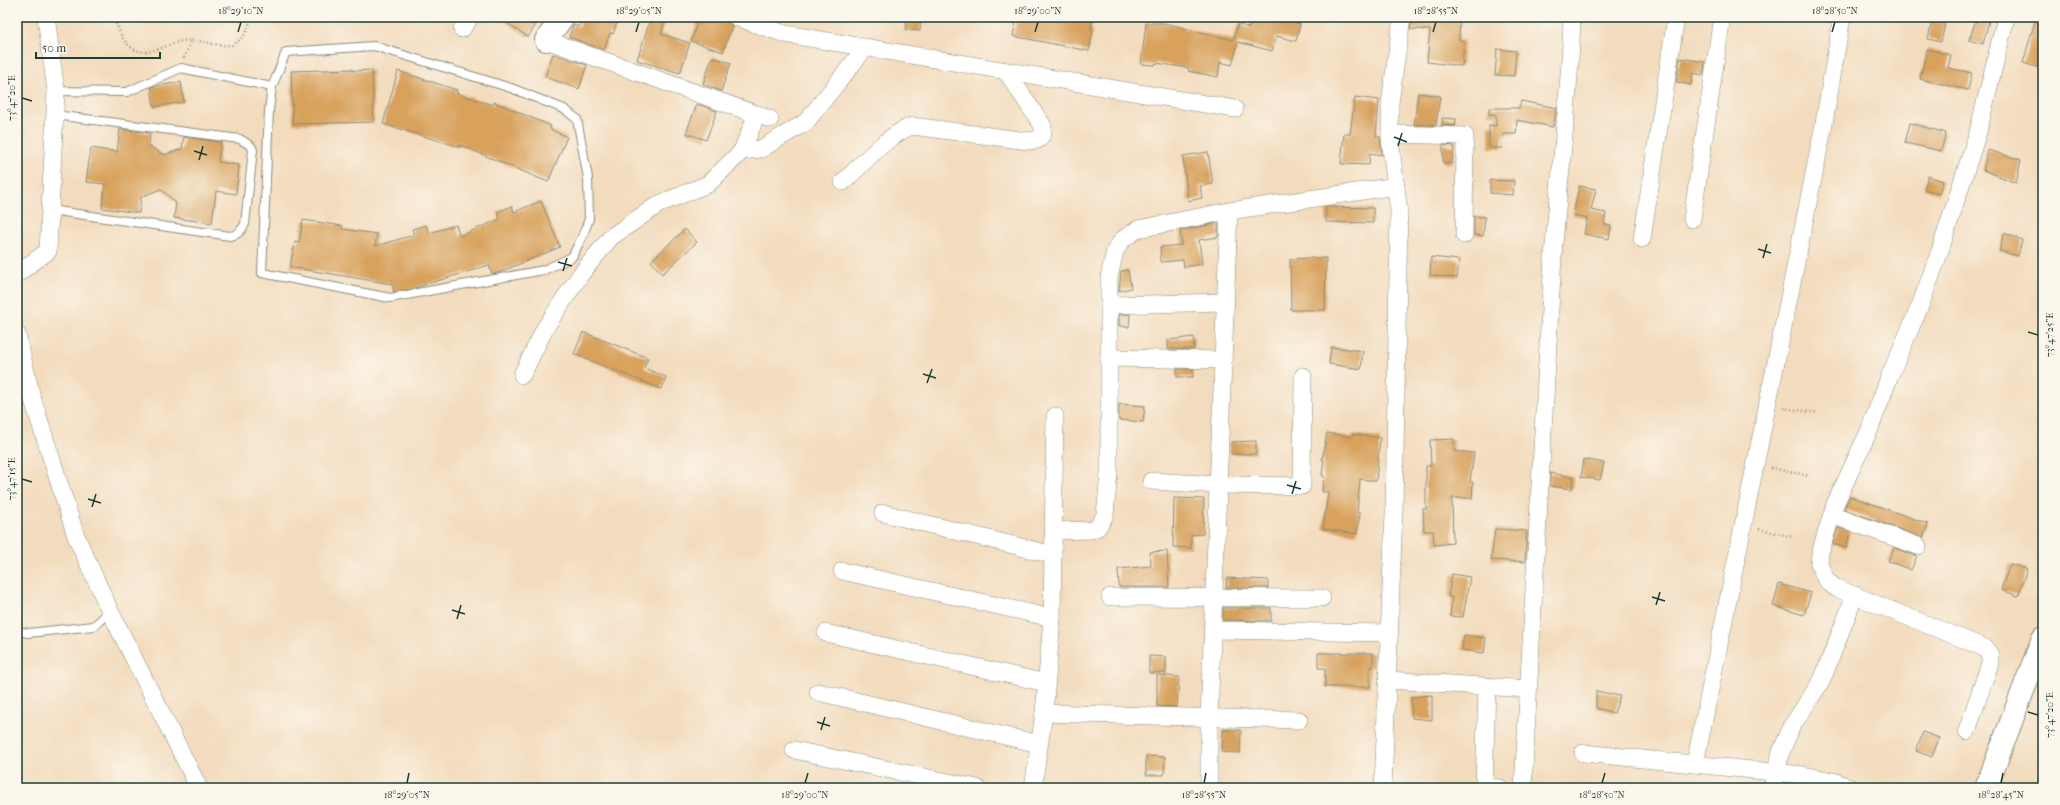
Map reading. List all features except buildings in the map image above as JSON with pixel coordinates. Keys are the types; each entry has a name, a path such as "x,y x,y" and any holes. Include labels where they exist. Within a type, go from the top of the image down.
{"street":[{"path":"17,274 48,251 56,91 46,17"},
{"path":"522,375 545,328 581,274 611,237 659,204 708,184 742,151 764,117 546,40 563,17"},
{"path":"736,17 785,34 1235,109"},
{"path":"1383,788 1394,513 1399,220 1390,134 1390,103 1402,17"},
{"path":"1523,788 1538,499 1551,289 1571,54 1572,17"},
{"path":"1642,239 1676,17"},
{"path":"1692,219 1722,17"},
{"path":"1696,764 1822,129 1842,17"},
{"path":"1967,731 1990,663 1990,655 1985,648 1855,595 1828,582 1819,564 1820,553 1832,515 1852,465 1869,431 1920,306 1940,251 1978,132 2006,17"},
{"path":"742,151 761,149 806,122 866,48"},
{"path":"843,182 892,137 902,129 912,126 1028,141 1038,140 1043,133 1042,126 1006,71"},
{"path":"1390,134 1465,136 1464,235"},
{"path":"1054,531 1092,530 1098,527 1105,515 1108,473 1109,305 1111,262 1122,240 1130,233 1138,229 1229,211 1396,186"},
{"path":"1209,788 1209,718 1229,211"},
{"path":"1109,305 1226,302"},
{"path":"17,334 31,394 76,536 110,611 199,788"},
{"path":"1109,358 1224,360"},
{"path":"1151,481 1218,485 1302,486 1303,376"},
{"path":"1033,788 1044,713 1052,618 1055,416"},
{"path":"883,513 1053,555"},
{"path":"1832,515 1918,546"},
{"path":"842,571 1052,618"},
{"path":"1774,780 1781,752 1792,726 1822,680 1855,595"},
{"path":"1110,597 1322,598"},
{"path":"1213,630 1390,633"},
{"path":"826,633 1046,683"},
{"path":"1986,788 2043,638"},
{"path":"1388,680 1528,689"},
{"path":"1487,686 1484,787 1500,788"},
{"path":"818,692 1039,744"},
{"path":"1044,713 1299,720"},
{"path":"794,750 977,788"},
{"path":"1583,753 1696,764 1774,780 1834,781 1852,788"}],"lane":[{"path":"374,46 511,88 564,109 577,119 588,178 589,219 572,257 544,270 390,298 262,273 269,110 272,87 286,52 374,46"},
{"path":"56,91 127,92 180,68 272,87"},
{"path":"50,210 223,235 236,235 242,231 245,224 252,150 251,146 240,139 55,115"},
{"path":"17,631 28,633 94,626 110,611"}],"path":[{"path":"111,17 125,42 134,49 155,52 175,43 191,41 232,45 245,36 249,28 250,17"},
{"path":"180,68 191,41"},
{"path":"1767,406 1818,413"},
{"path":"1755,465 1810,476"},
{"path":"1743,525 1793,537"}]}
